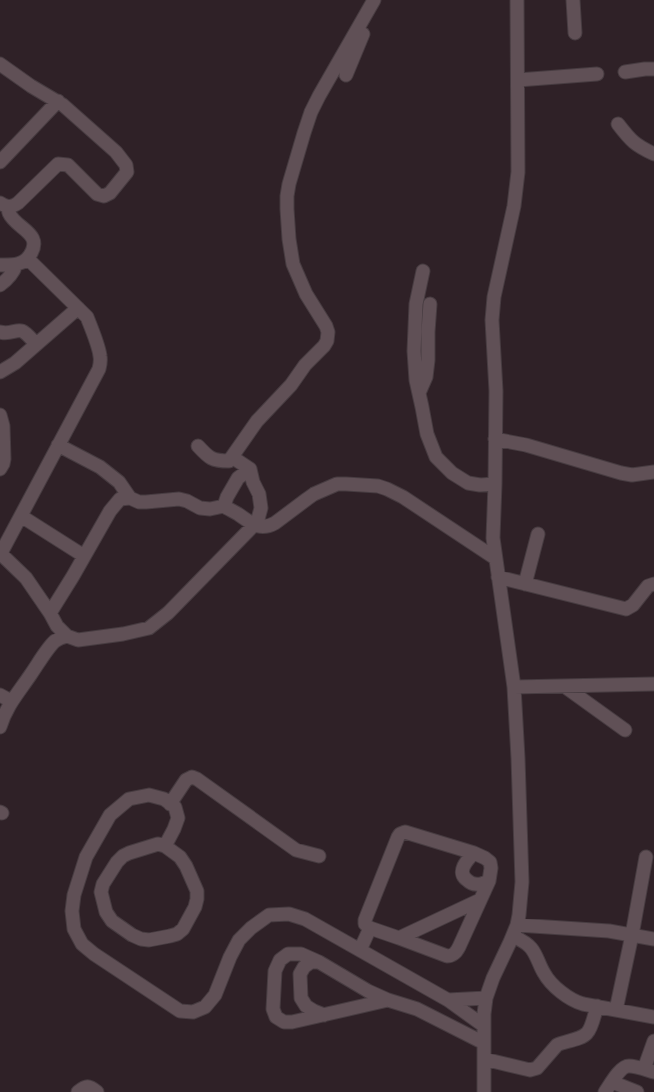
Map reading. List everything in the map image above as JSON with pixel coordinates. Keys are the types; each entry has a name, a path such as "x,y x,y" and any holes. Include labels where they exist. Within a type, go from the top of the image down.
{"street":[{"path":"198,446 211,458 217,461 229,461 257,421 291,385 305,365 327,341 328,332 326,326 306,294 293,264 289,239 287,196 289,184 311,112 374,0"},
{"path":"346,75 358,43 383,0"},
{"path":"484,1092 484,1014 486,998 493,978 515,930 519,915 522,882 514,687 493,538 496,391 492,320 494,297 514,206 517,179 517,0"},
{"path":"574,0 575,33"},
{"path":"0,64 31,86 58,101 116,152 126,165 127,172 110,193 104,196 97,194 68,165 58,164 18,203 13,206 4,205"},
{"path":"625,72 654,69"},
{"path":"518,80 597,74"},
{"path":"0,162 58,101"},
{"path":"618,124 630,140 654,154"},
{"path":"0,265 21,264 28,259 35,246 32,236 15,220 4,205"},
{"path":"28,259 86,317 90,324 101,362 99,369 0,553 26,578 57,626 67,636 78,640 123,634 149,628 168,613 254,525 258,519 261,508 259,494 253,482 250,469 232,457"},
{"path":"0,285 12,274 16,265"},
{"path":"423,271 416,299 414,351 416,380 427,434 436,457 452,473 468,483 480,485 495,484"},
{"path":"419,393 426,377 430,304"},
{"path":"1,369 15,363 78,308"},
{"path":"0,332 8,333 22,331 36,344"},
{"path":"0,415 3,426 4,459 4,464 0,469"},
{"path":"495,439 526,445 621,473 632,475 654,472"},
{"path":"58,444 100,467 119,482 130,498"},
{"path":"224,506 227,497 238,478 250,469"},
{"path":"50,613 110,511 120,499 130,498 140,502 146,502 179,499 187,501 200,508 210,509 224,506 254,525 263,527 269,526 314,494 337,484 378,486 403,497 495,558"},
{"path":"21,516 84,556"},
{"path":"525,584 538,534"},
{"path":"498,577 626,609 633,605 648,586 654,584"},
{"path":"0,727 6,698 26,682 55,641 67,636"},
{"path":"514,687 654,684"},
{"path":"564,686 625,730"},
{"path":"170,804 186,780 192,777 197,779 296,850 319,856"},
{"path":"165,846 178,818 175,808 164,799 149,795 129,798 110,814 86,857 74,895 72,911 74,929 82,944 94,954 180,1011 193,1012 205,1007 215,995 230,957 239,940 251,928 269,915 289,914 305,919 448,1000 484,1026"},
{"path":"404,832 474,853 485,858 490,862 492,868 489,881 456,952 451,956 447,956 370,928 365,924 398,837 404,832"},
{"path":"158,844 165,846 180,857 186,866 197,892 197,899 195,907 183,929 177,934 149,940 142,939 132,935 112,921 106,912 101,892 117,862 123,856 158,844"},
{"path":"474,853 466,860 462,870 464,878 471,883 479,884 489,881"},
{"path":"616,1010 632,935 646,857"},
{"path":"399,938 480,900"},
{"path":"360,950 370,928"},
{"path":"515,930 609,931 654,939"},
{"path":"515,930 531,948 544,973 553,984 570,998 577,1002 654,1018"},
{"path":"388,1000 292,1022 284,1022 276,1017 273,1009 275,971 280,960 288,954 301,954 319,962 368,991 388,1000 417,1009 484,1043"},
{"path":"319,962 311,962 304,966 300,974 301,998 306,1006 324,1015"},
{"path":"448,1000 486,998"},
{"path":"484,1059 530,1070 537,1068 558,1045 587,1034 597,1006"},
{"path":"637,1092 608,1087 620,1070 624,1067 629,1066 649,1070 654,1041"},
{"path":"78,1092 87,1086 92,1087 97,1092"}]}
